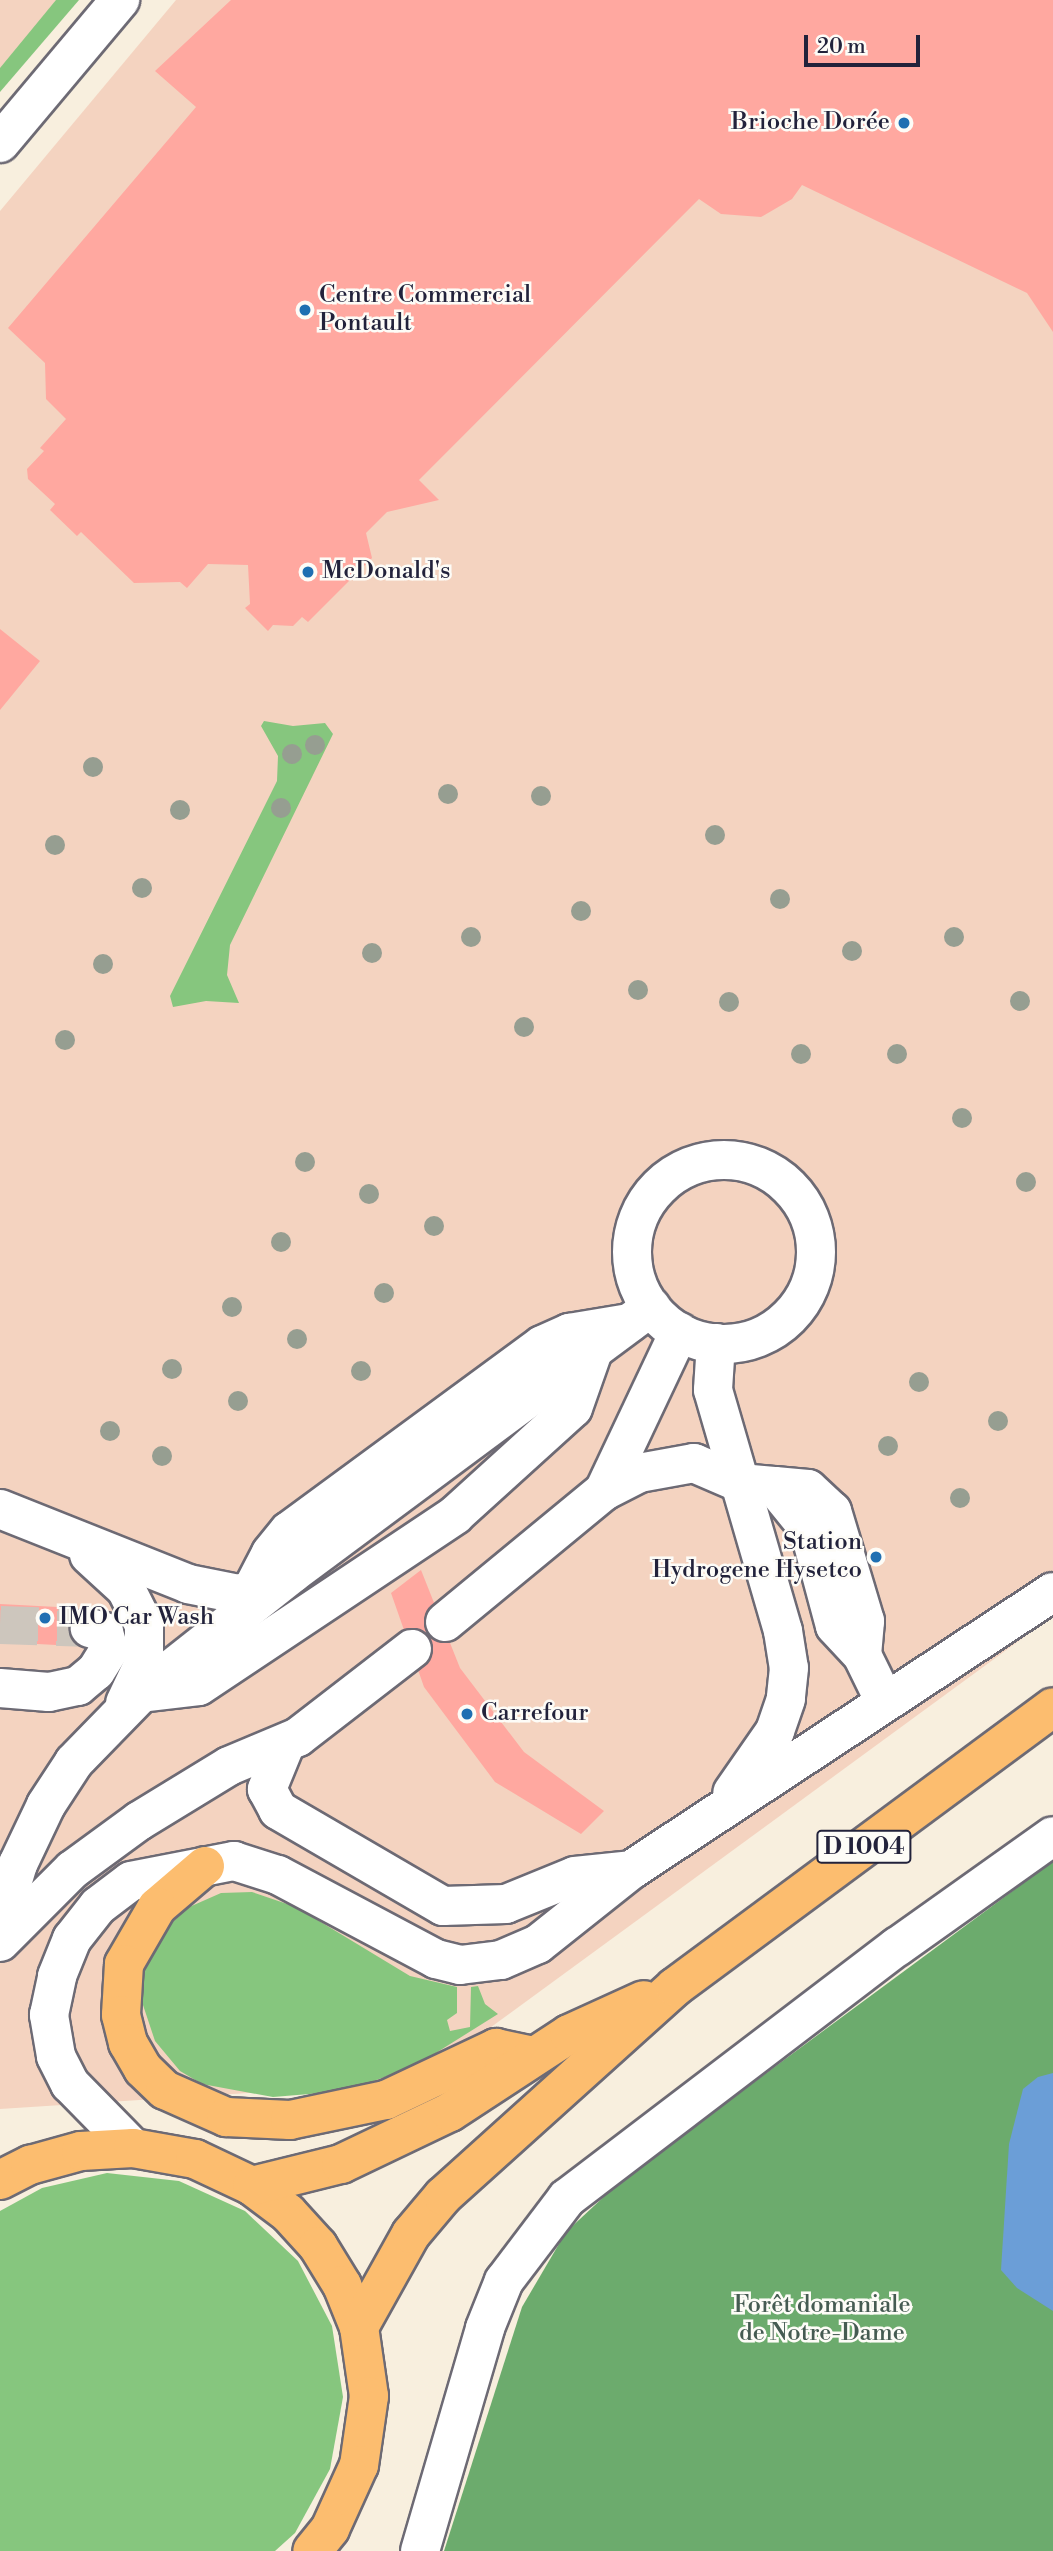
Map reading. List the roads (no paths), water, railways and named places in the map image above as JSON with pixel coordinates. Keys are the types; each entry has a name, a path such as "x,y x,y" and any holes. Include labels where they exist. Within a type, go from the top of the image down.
{"main road":[{"name":"D 1004","path":"359,2327 411,2234 443,2196 675,1987 1053,1707"},
{"path":"205,1866 157,1907 124,1964 121,2015 128,2043 143,2069 164,2090 226,2117 290,2120 386,2100 496,2048 530,2055"},
{"name":"D 1004","path":"252,2186 341,2164 450,2112 530,2055 675,1987"},
{"path":"0,2180 30,2165 80,2151 133,2148 195,2159 252,2186 288,2213 318,2246 342,2285 359,2327 369,2396 359,2465 330,2529 312,2551"}],"street":[{"path":"0,143 120,0"},
{"path":"245,1604 289,1531 542,1345 569,1333 643,1314 679,1332 716,1343 745,1341 780,1325 805,1296 812,1278 816,1249 811,1221 792,1189 767,1171 738,1161 706,1162 677,1173 653,1194 638,1222 632,1253 643,1314"},
{"path":"85,1750 141,1693 245,1604 293,1573 643,1314"},
{"path":"604,1491 679,1332"},
{"path":"695,1827 732,1793 756,1762 775,1731 789,1684 783,1631 757,1485 711,1379 716,1343"},
{"path":"141,1693 199,1686 455,1515 573,1408 592,1354"},
{"path":"445,1622 604,1491 639,1473 685,1462 703,1465 757,1485 808,1489 832,1511 864,1622 862,1655 885,1702"},
{"path":"0,1509 75,1541 245,1604"},
{"path":"0,1923 31,1833 55,1790 134,1688 147,1642 133,1598 75,1541"},
{"path":"133,2148 70,2084 56,2056 49,2015 57,1976 72,1938 98,1906 131,1881 234,1861 278,1875 407,1947 436,1959 471,1965 501,1960 538,1944 631,1870 1053,1592"},
{"path":"0,1688 49,1692 78,1686 96,1671 109,1650 104,1632 90,1628"},
{"path":"0,1942 72,1870 139,1821 229,1766 285,1745 412,1649"},
{"path":"285,1745 268,1789 278,1810 443,1906 506,1904 575,1875 631,1870"},
{"path":"420,2551 485,2329 504,2281 560,2206 897,1947 1053,1836"}],"water":[{"path":"1053,2073 1053,2311 1017,2288 1001,2270 1009,2144 1023,2089 1038,2077"}],"tunnel":[{"path":"0,1625 90,1628"}],"place":[{"name":"Brioche Dorée","path":"904,123"},
{"name":"Centre Commercial Pontault","path":"305,310"},
{"name":"McDonald's","path":"308,572"},
{"name":"Station Hydrogene Hysetco","path":"876,1557"},
{"name":"IMO Car Wash","path":"45,1618"},
{"name":"Carrefour","path":"467,1714"}],"park label":[{"name":"Forêt domaniale de Notre-Dame","path":"822,2320"}]}
